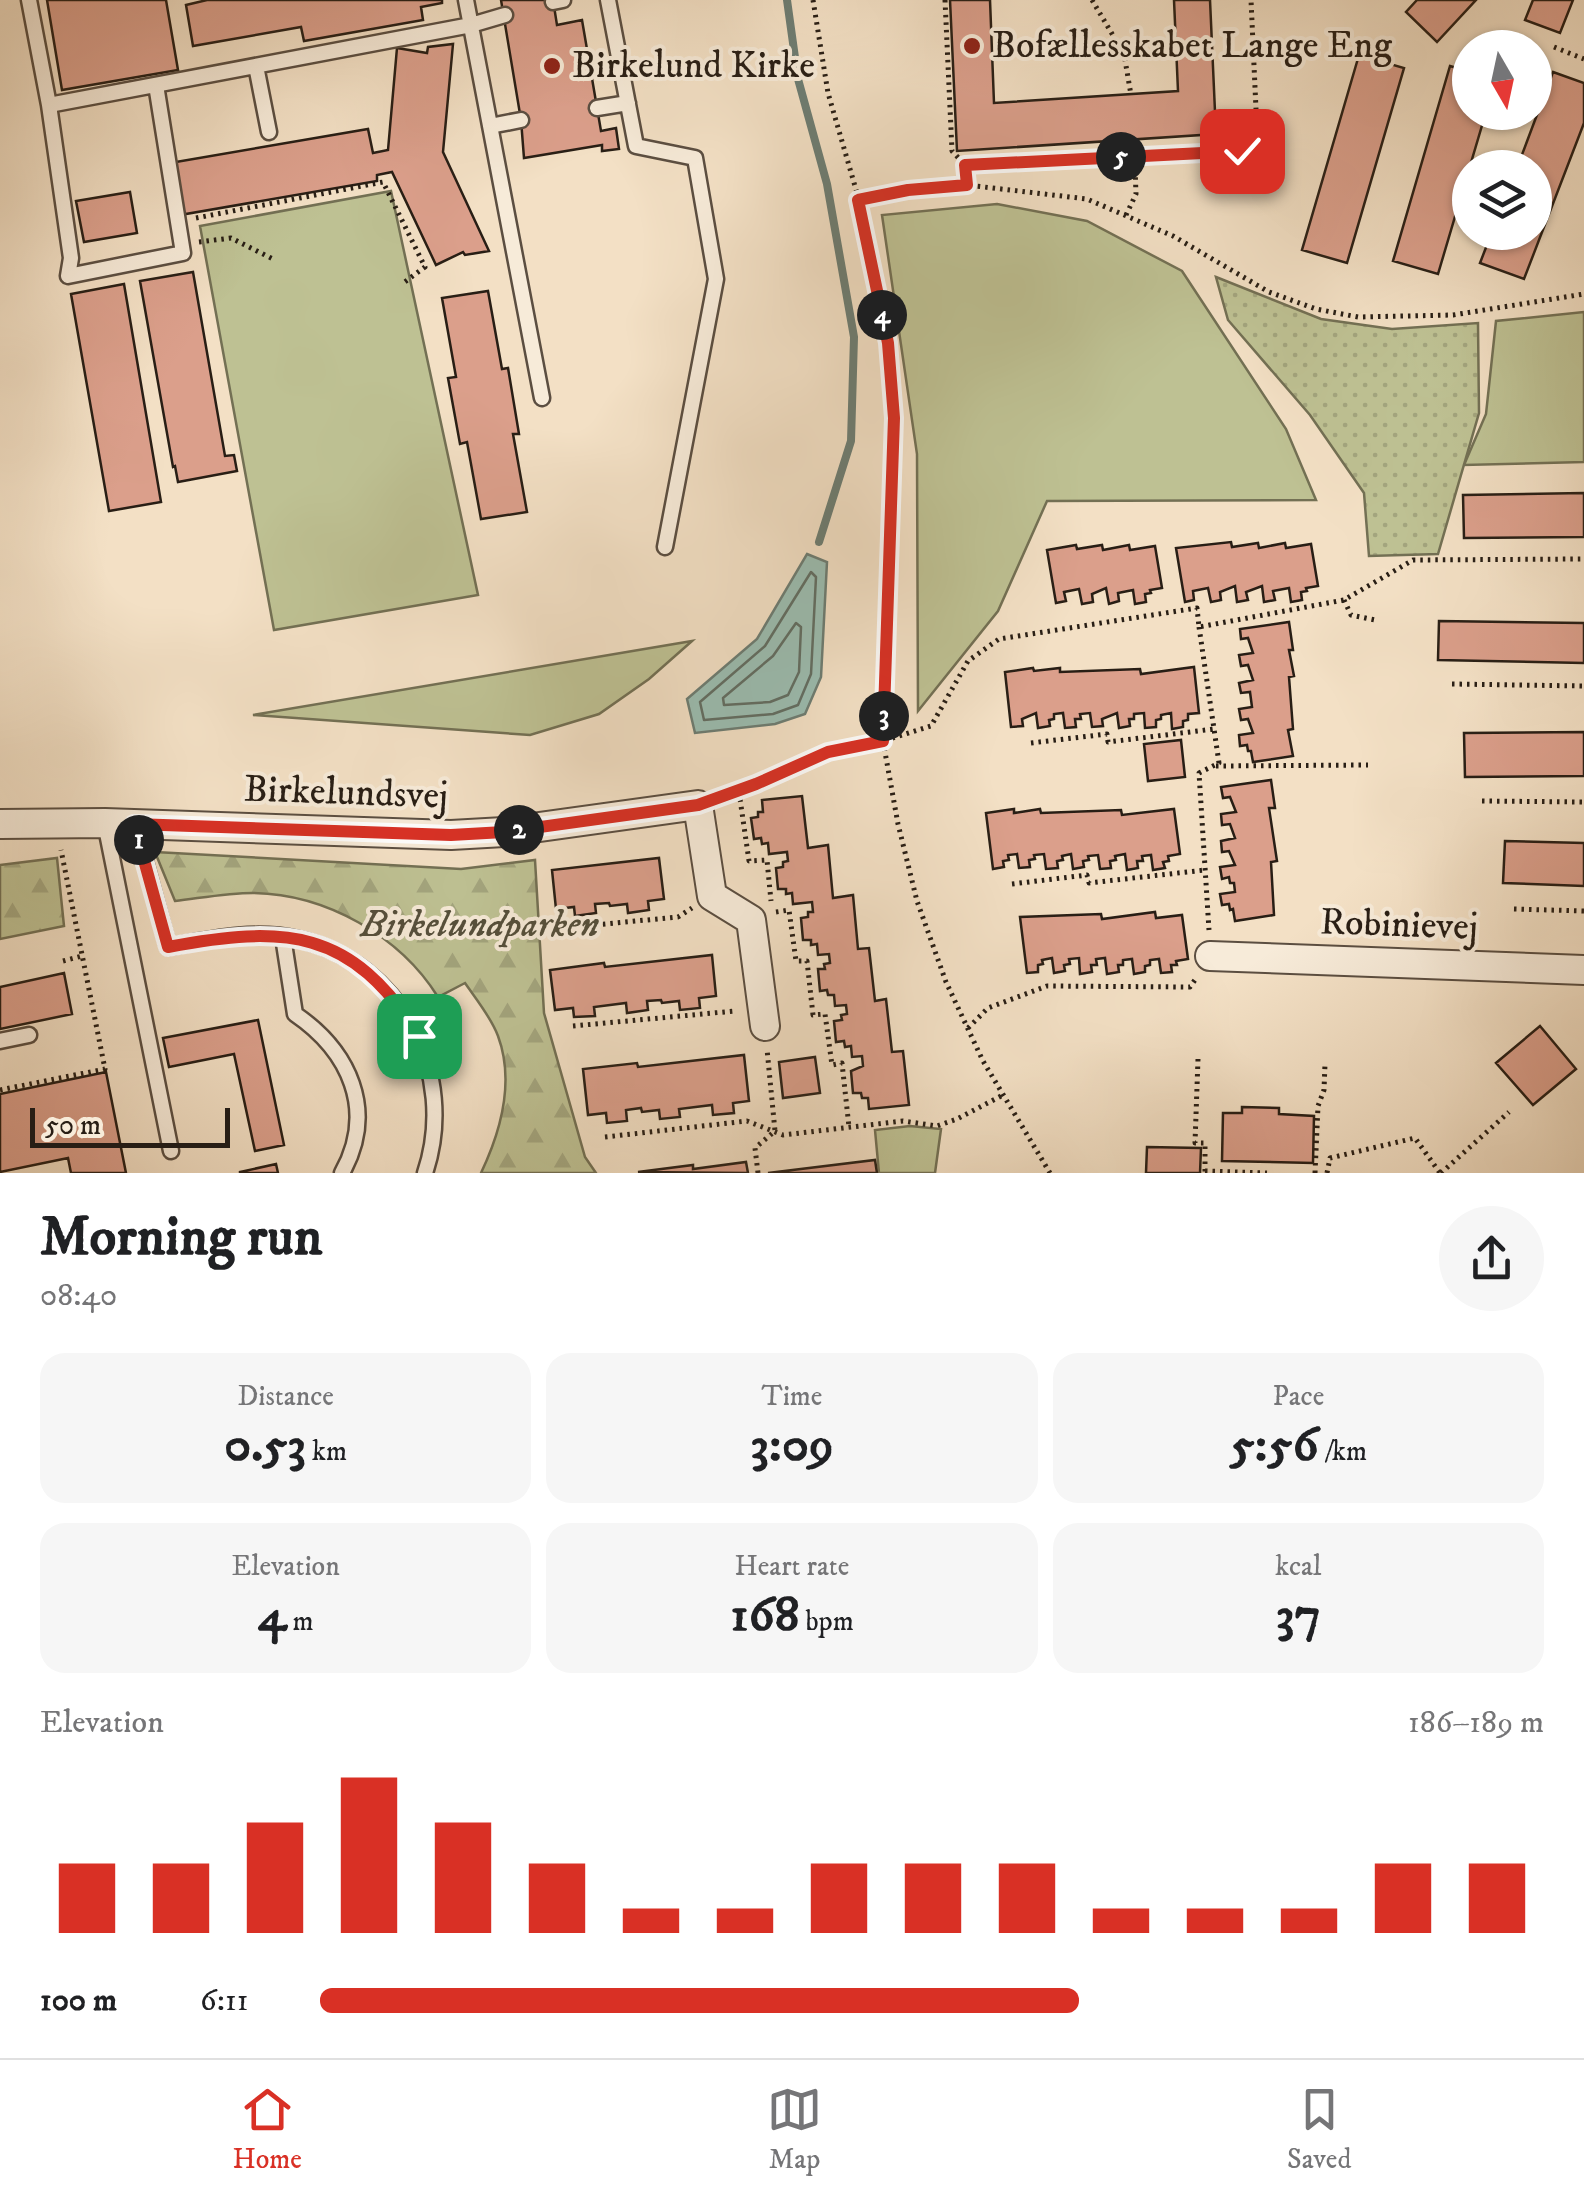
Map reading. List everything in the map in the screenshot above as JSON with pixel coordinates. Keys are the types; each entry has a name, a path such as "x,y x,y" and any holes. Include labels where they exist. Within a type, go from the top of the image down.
{"street":[{"name":"Birkelundsvej","path":"0,824 105,823 451,835 504,832 698,805"},
{"path":"698,805 712,896 750,920 764,1018"},
{"name":"Robinievej","path":"1210,956 1584,970"}],"lane":[{"path":"28,0 49,105 71,258 68,276 183,253 156,85"},
{"path":"466,0 542,398"},
{"path":"608,0 636,146 694,158 716,279 665,547"},
{"path":"49,105 471,25 505,15"},
{"path":"256,66 268,132"},
{"path":"597,108 628,103"},
{"path":"490,126 521,120"},
{"path":"105,823 171,1150"},
{"path":"134,824 168,947 222,937 283,936 337,953 370,974 398,1003 419,1036 432,1074 436,1113 432,1152 425,1173"},
{"path":"283,936 295,1014 328,1040 350,1076 357,1104 356,1133 342,1173"},
{"path":"0,1041 29,1035"}],"path":[{"path":"814,0 828,92 858,200 888,343 894,418 883,741 917,900 946,982 1003,1095 1050,1173"},
{"path":"944,0 952,151 965,165 1242,151 1254,142 1257,131 1251,0"},
{"path":"1092,0 1124,54 1132,95"},
{"path":"1554,47 1584,59"},
{"path":"1126,215 1136,194 1134,140"},
{"path":"965,165 967,185"},
{"path":"178,222 383,182 425,267 402,284"},
{"path":"858,200 908,190 967,185 1088,199 1172,236 1269,292 1316,309 1358,318 1453,316 1584,294"},
{"path":"181,244 232,238 275,260"},
{"path":"1199,627 1344,600 1413,560 1584,559"},
{"path":"1344,600 1351,615 1375,620"},
{"path":"698,805 828,752 931,726 968,661 999,639 1197,608 1219,763 1199,774 1210,956 1190,987 1047,986 988,1008 968,1028"},
{"path":"1452,684 1584,686"},
{"path":"1031,743 1106,734 1108,742 1214,729"},
{"path":"1214,766 1368,765"},
{"path":"739,791 749,861 767,860 772,913 789,910 796,962 807,961 813,1014 825,1014 832,1065 842,1064 849,1127"},
{"path":"1482,801 1584,802"},
{"path":"0,1090 105,1068 55,823"},
{"path":"1012,884 1087,875 1090,883 1205,870"},
{"path":"574,927 678,917 712,896"},
{"path":"1514,910 1584,911"},
{"path":"64,962 82,956"},
{"path":"573,1026 764,1018 775,1131"},
{"path":"1198,1059 1195,1142 1206,1143 1205,1172 1267,1173"},
{"path":"1315,1173 1318,1106 1324,1090 1325,1064"},
{"path":"604,1137 748,1122 783,1135 904,1121 937,1126 1003,1095"},
{"path":"1327,1173 1330,1158 1414,1138 1440,1173 1510,1112"},
{"path":"758,1173 755,1148 775,1131"}],"green space":[{"path":"391,191 478,595 274,630 200,226"},
{"path":"997,204 1087,221 1182,271 1286,429 1316,500 1047,501 998,611 918,711 917,454 882,215"},
{"path":"1216,277 1321,319 1392,329 1478,323 1479,413 1438,554 1369,556 1364,493 1310,415 1228,320"},
{"path":"1584,312 1584,462 1464,465 1486,414 1496,321"},
{"path":"692,641 649,679 599,714 530,735 253,715"},
{"name":"Birkelundparken","path":"155,852 461,869 535,860 544,1013 585,1157 596,1173 481,1173 500,1123 505,1071 495,1029 465,983 438,997 422,975 382,938 359,922 307,901 253,893 175,901"},
{"path":"57,858 64,926 0,939 0,865"},
{"path":"910,1126 941,1129 935,1173 879,1173 875,1130"}],"water":[{"path":"807,554 827,562 821,677 805,714 775,724 695,733 687,699 757,639"}],"building":[{"path":"47,0 166,0 178,70 62,90"},
{"path":"207,0 442,0 421,7 423,20 304,41 301,27 193,46 186,5"},
{"name":"Birkelund Kirke","path":"501,0 553,0 557,25 582,20 601,131 616,128 619,149 602,151 602,145 524,158"},
{"name":"Bofællesskabet Lange Eng","path":"950,0 990,0 994,103 1178,91 1174,0 1210,0 1216,134 957,151"},
{"path":"1417,0 1476,0 1437,42 1406,12"},
{"path":"1533,0 1573,0 1560,33 1525,20"},
{"path":"453,44 443,152 489,251 465,255 463,252 436,265 392,172 377,175 377,181 180,215 170,163 368,129 373,153 388,150 397,48 427,53 428,47"},
{"path":"1359,55 1404,68 1347,263 1302,250"},
{"path":"1450,66 1452,130 1481,130 1475,150 1452,150 1452,227 1438,274 1393,261"},
{"path":"1552,75 1584,83 1584,123 1552,206 1552,150 1524,150 1531,130 1552,130"},
{"path":"130,192 137,233 84,242 76,201"},
{"path":"1485,250 1535,250 1524,279 1480,263"},
{"path":"193,272 225,456 234,455 237,471 178,482 140,281"},
{"path":"124,284 161,502 109,511 71,294"},
{"path":"488,291 502,369 508,368 519,434 513,434 527,512 481,519 467,442 460,444 448,378 456,377 442,298"},
{"path":"1584,493 1584,537 1464,538 1463,495"},
{"path":"1231,542 1232,547 1258,543 1259,548 1311,544 1318,586 1306,588 1301,592 1302,600 1291,602 1289,588 1273,591 1275,600 1264,602 1262,586 1246,592 1248,600 1237,602 1235,586 1220,592 1221,600 1211,602 1208,588 1193,591 1194,600 1185,602 1176,548"},
{"path":"1076,545 1077,549 1102,545 1103,550 1155,546 1162,588 1150,590 1145,594 1146,602 1135,604 1133,590 1118,593 1119,601 1109,604 1106,588 1092,594 1093,602 1082,604 1079,589 1064,592 1066,601 1056,603 1047,550"},
{"path":"1439,621 1584,623 1584,663 1438,660"},
{"path":"1289,622 1294,676 1289,677 1293,729 1288,730 1293,756 1253,762 1247,745 1240,746 1239,735 1253,733 1248,719 1241,720 1239,709 1252,707 1250,692 1241,693 1239,683 1253,680 1248,665 1241,666 1239,655 1253,653 1248,638 1241,639 1240,629"},
{"path":"1194,667 1199,713 1188,714 1183,727 1172,729 1171,713 1161,715 1156,727 1145,728 1144,713 1134,714 1134,719 1129,719 1130,726 1119,728 1117,713 1102,719 1103,726 1092,727 1090,713 1075,719 1076,727 1065,728 1063,713 1054,714 1050,726 1038,728 1036,713 1022,719 1023,726 1011,727 1005,672 1033,668 1060,668 1060,672 1140,669 1141,674"},
{"path":"1584,732 1584,776 1465,777 1464,733"},
{"path":"1181,740 1185,777 1148,781 1144,744"},
{"path":"1271,780 1275,808 1269,808 1277,861 1271,862 1274,915 1235,921 1233,909 1229,904 1222,905 1220,894 1235,892 1234,883 1230,883 1229,877 1222,879 1220,867 1235,865 1229,851 1222,852 1221,841 1235,838 1230,824 1222,825 1221,814 1236,812 1230,797 1223,798 1221,787"},
{"path":"802,796 808,848 828,845 833,898 853,895 858,949 869,948 875,1001 886,999 892,1052 903,1051 909,1105 869,1109 868,1098 853,1093 851,1071 863,1066 862,1056 852,1057 851,1046 845,1047 844,1041 836,1042 834,1021 847,1014 846,1005 835,1006 834,995 820,991 818,969 825,969 824,964 830,963 829,954 818,955 817,944 803,940 801,918 813,912 812,902 793,904 792,893 778,889 776,868 788,861 787,852 769,854 768,843 754,839 751,818 763,812 762,800"},
{"path":"1014,809 1014,813 1040,809 1041,813 1121,810 1122,815 1174,809 1180,854 1168,856 1169,861 1163,862 1165,868 1153,870 1151,855 1137,861 1138,868 1127,870 1125,854 1110,861 1111,868 1100,869 1098,855 1088,856 1084,867 1073,869 1071,854 1057,861 1058,868 1046,869 1044,854 1034,855 1035,859 1029,860 1030,867 1019,868 1017,854 1008,855 1004,867 993,869 986,813"},
{"path":"1505,841 1584,843 1584,886 1503,883"},
{"path":"659,858 664,899 648,901 649,910 628,913 627,904 595,904 596,913 575,916 574,907 556,909 552,870"},
{"path":"1155,912 1156,918 1182,915 1188,959 1171,965 1172,972 1161,973 1159,959 1150,960 1145,972 1134,974 1132,959 1118,965 1119,972 1107,974 1105,958 1096,959 1097,965 1091,965 1092,972 1080,974 1079,958 1069,959 1065,971 1054,973 1052,958 1042,960 1038,972 1027,973 1020,917 1101,914 1102,919"},
{"path":"712,955 716,996 699,998 700,1008 680,1010 679,1001 661,1000 647,1001 648,1010 627,1013 626,1003 594,1007 595,1016 574,1017 573,1008 555,1010 550,970"},
{"path":"64,973 72,1014 0,1029 0,987"},
{"path":"258,1020 284,1145 255,1151 234,1054 169,1067 163,1038"},
{"path":"1540,1026 1576,1069 1533,1105 1496,1063"},
{"path":"744,1055 749,1101 733,1103 734,1113 713,1115 712,1105 679,1109 680,1117 660,1119 659,1110 642,1112 641,1108 626,1110 627,1121 607,1123 606,1113 588,1115 583,1069"},
{"path":"815,1057 820,1093 783,1098 779,1062"},
{"path":"106,1072 126,1173 71,1173 68,1158 0,1172 0,1094"},
{"path":"1242,1107 1279,1108 1279,1114 1314,1116 1313,1163 1222,1161 1223,1113 1242,1113"},
{"path":"1147,1147 1201,1148 1200,1173 1146,1173"},
{"path":"875,1160 877,1173 768,1173"},
{"path":"746,1162 748,1173 638,1172 693,1165 693,1169"},
{"path":"276,1164 278,1173 240,1173 240,1172"}],"waterway":[{"path":"787,0 798,79 827,184 854,337 851,441 819,542"}],"place":[{"name":"Bofællesskabet Lange Eng","path":"972,46"},
{"name":"Birkelund Kirke","path":"552,66"}],"route":[{"path":"419,1036 398,1003 370,974 337,953 300,939 261,934 168,947 134,824 451,835 504,832 698,805 828,752 883,741 894,418 888,343 858,200 908,190 967,185 965,165 1242,151"}]}
